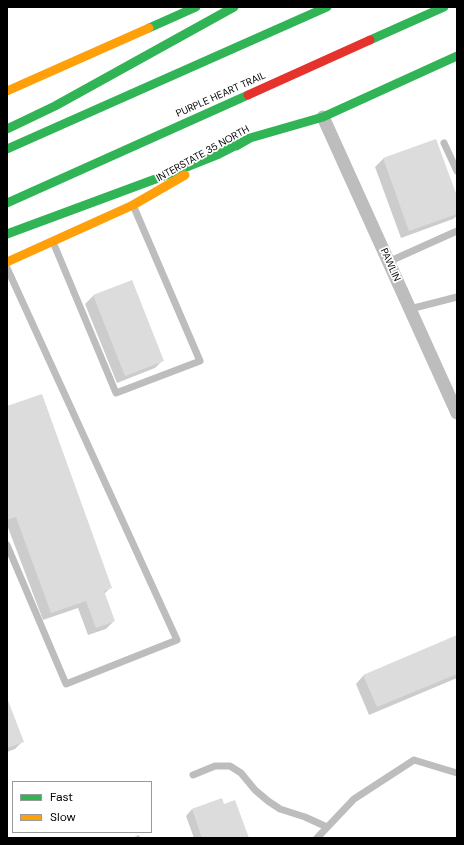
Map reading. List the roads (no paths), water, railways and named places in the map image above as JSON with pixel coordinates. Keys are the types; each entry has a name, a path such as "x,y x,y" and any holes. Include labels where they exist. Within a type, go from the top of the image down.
{"main road":[{"path":"7,91 196,7"},
{"path":"7,129 55,106 234,7"},
{"path":"7,149 327,7"},
{"name":"PURPLE HEART TRAIL","path":"7,203 444,7"},
{"name":"INTERSTATE 35 NORTH","path":"7,262 133,205 250,138 323,117 457,56"},
{"path":"7,234 169,174 219,154 250,138"}],"street":[{"name":"PAWLIN","path":"323,117 457,413"}],"lane":[{"path":"444,143 457,171"},
{"path":"52,241 116,394 200,361 133,205"},
{"path":"388,262 457,231"},
{"path":"7,268 177,640 66,684 7,545"},
{"path":"410,310 457,297"},
{"path":"317,838 354,799 414,760 457,773"},
{"path":"193,775 215,766 230,766 241,773 255,790 268,802 280,809 300,815 327,827"}]}
